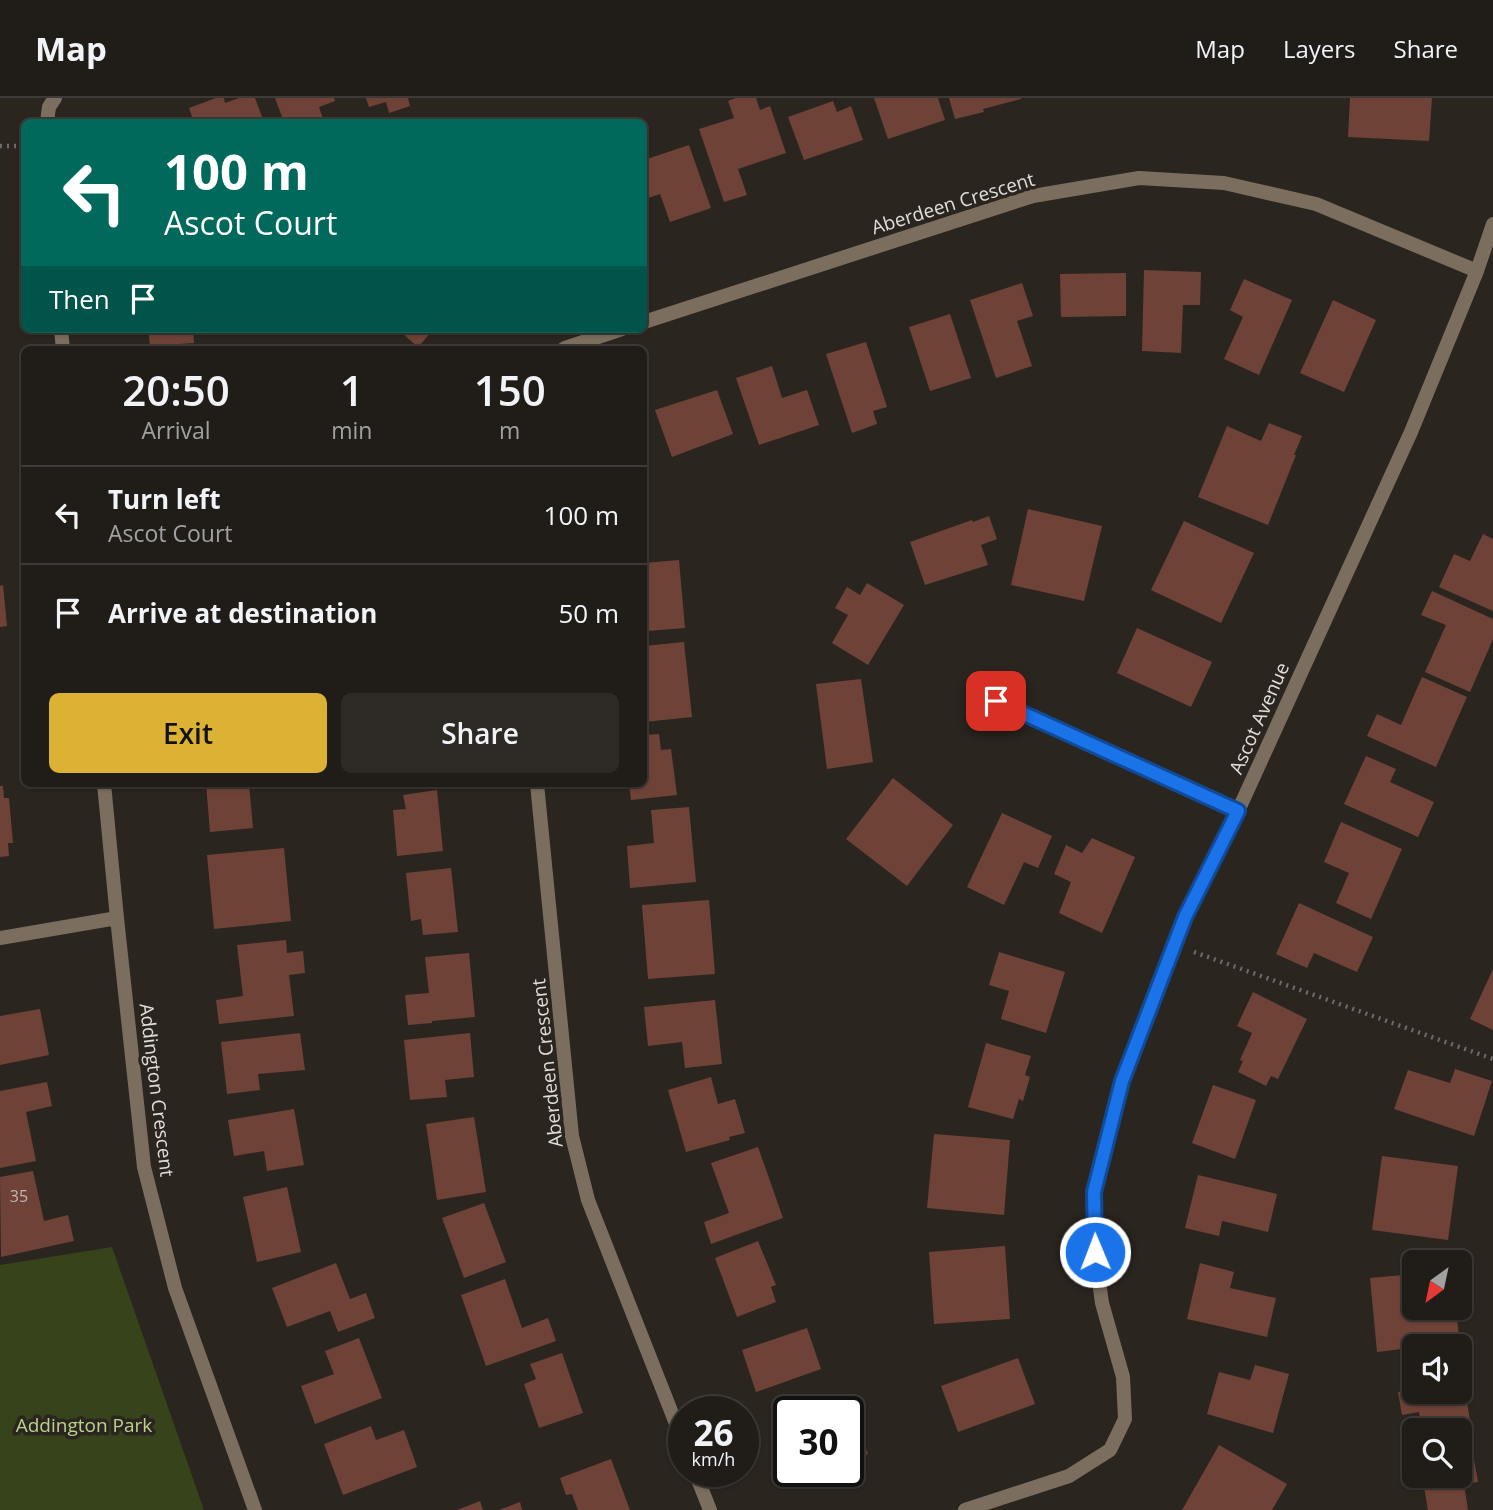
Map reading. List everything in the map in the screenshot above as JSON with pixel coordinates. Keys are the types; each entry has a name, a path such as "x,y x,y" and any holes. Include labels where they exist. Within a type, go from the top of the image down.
{"street":[{"path":"47,119 49,107 55,98"},
{"name":"Aberdeen Crescent","path":"647,321 1033,196 1139,178 1224,183 1316,204 1477,271"},
{"name":"Ascot Avenue","path":"965,1510 1069,1476 1110,1450 1125,1419 1123,1377 1102,1303 1095,1252 1094,1192 1122,1081 1185,917 1238,811 1411,432 1477,271 1493,224"},
{"path":"571,346 610,333"},
{"path":"996,701 1238,811"},
{"name":"Addington Crescent","path":"104,787 144,1167 175,1288 255,1510"},
{"name":"Aberdeen Crescent","path":"537,787 572,1136 588,1200 668,1403"},
{"path":"0,938 117,918"},
{"path":"701,1487 710,1510"}],"path":[{"path":"0,146 21,146"},
{"path":"1174,945 1493,1059"}],"green space":[{"name":"Addington Park","path":"112,1247 204,1510 0,1510 0,1265"}],"building":[{"path":"216,98 224,98 225,103 239,98 255,98 263,119 193,119 189,108"},
{"path":"275,98 334,98 335,101 319,107 323,119 283,119"},
{"path":"366,98 408,98 410,106 389,113 386,102 369,107"},
{"path":"736,98 756,98 760,110 770,106 786,153 738,169 747,195 724,202 699,129 734,118 728,101"},
{"path":"874,98 938,98 945,120 888,139"},
{"path":"949,98 1021,98 1021,99 955,119"},
{"path":"1350,98 1432,98 1429,141 1348,137"},
{"path":"833,101 837,112 851,106 863,140 804,160 788,117"},
{"path":"689,145 711,208 670,222 660,194 647,198 647,159"},
{"path":"1144,270 1201,272 1200,305 1183,305 1181,353 1142,351"},
{"path":"1126,273 1126,316 1061,317 1060,274"},
{"path":"1244,279 1292,300 1259,375 1224,359 1243,317 1230,310"},
{"path":"1022,283 1033,316 1017,321 1032,366 996,378 970,300"},
{"path":"1333,300 1376,320 1344,392 1300,373"},
{"path":"950,314 971,378 930,391 909,327"},
{"path":"148,333 193,333 194,343 150,346"},
{"path":"402,333 430,333 417,346"},
{"path":"866,342 887,407 873,411 877,424 852,433 826,354"},
{"path":"772,366 782,398 807,390 819,425 759,445 736,378"},
{"path":"717,390 733,434 672,457 655,410"},
{"path":"1269,423 1302,436 1268,525 1198,497 1227,426 1261,441"},
{"path":"1028,509 1102,526 1084,601 1011,585"},
{"path":"989,516 997,539 981,545 988,565 925,585 910,542"},
{"path":"1184,521 1254,553 1221,623 1151,590"},
{"path":"1483,534 1493,539 1493,611 1439,587 1454,554 1470,561"},
{"path":"679,560 685,628 647,631 647,563"},
{"path":"867,583 904,605 868,665 832,643 848,615 835,608 847,587 860,595"},
{"path":"3,585 7,626 0,627 0,586"},
{"path":"1432,591 1493,619 1493,639 1470,692 1425,672 1446,625 1421,615"},
{"path":"1137,628 1212,662 1191,707 1117,673"},
{"path":"684,642 692,717 647,722 647,646"},
{"path":"1422,677 1467,697 1436,767 1367,736 1377,714 1401,725"},
{"path":"861,679 873,762 827,769 816,684"},
{"path":"659,734 661,750 671,749 677,795 631,800 629,787 647,787 647,735"},
{"path":"1366,756 1396,769 1390,782 1434,802 1418,837 1344,804"},
{"path":"893,778 953,825 907,886 846,839"},
{"path":"0,786 3,786 4,798 9,798 13,843 8,843 9,856 0,857"},
{"path":"206,787 249,787 253,828 210,832"},
{"path":"437,790 443,851 397,856 393,810 406,809 403,795"},
{"path":"689,807 696,882 630,888 627,846 654,843 651,810"},
{"path":"1002,813 1052,836 1038,868 1024,862 1004,905 967,887"},
{"path":"1341,822 1402,849 1371,919 1336,903 1349,873 1324,862"},
{"path":"1092,838 1135,857 1102,933 1059,913 1071,882 1054,874 1066,845 1082,853"},
{"path":"284,848 291,921 214,929 207,855"},
{"path":"451,868 458,932 423,935 421,919 411,921 406,873"},
{"path":"709,900 715,974 648,979 642,905"},
{"path":"1299,903 1373,937 1357,972 1314,953 1307,968 1276,954"},
{"path":"286,940 287,953 303,951 305,973 289,975 294,1016 219,1024 216,1000 243,996 237,945"},
{"path":"999,952 1065,972 1046,1033 1001,1019 1009,991 989,985"},
{"path":"469,953 475,1017 408,1025 405,995 429,993 425,957"},
{"path":"1493,969 1493,1030 1470,1019"},
{"path":"1253,992 1307,1019 1278,1079 1271,1076 1266,1086 1238,1072 1243,1061 1240,1060 1252,1033 1237,1026"},
{"path":"715,1000 722,1064 685,1068 682,1042 648,1046 644,1007"},
{"path":"40,1009 49,1055 0,1065 0,1016"},
{"path":"300,1033 305,1070 258,1074 260,1090 227,1094 221,1042"},
{"path":"470,1033 474,1077 445,1080 447,1097 410,1100 404,1040"},
{"path":"986,1043 1031,1056 1025,1075 1030,1077 1023,1101 1019,1099 1013,1119 968,1107"},
{"path":"1455,1069 1492,1081 1474,1136 1394,1109 1408,1070 1450,1083"},
{"path":"711,1077 718,1104 735,1099 745,1133 686,1152 668,1090"},
{"path":"47,1082 52,1106 26,1112 36,1161 0,1168 0,1091"},
{"path":"1213,1085 1256,1100 1235,1159 1192,1143"},
{"path":"294,1109 304,1165 267,1171 264,1151 234,1156 228,1120"},
{"path":"474,1117 486,1192 437,1200 426,1124"},
{"path":"934,1134 1010,1140 1004,1215 927,1208"},
{"path":"758,1147 783,1218 711,1244 704,1222 729,1213 711,1163"},
{"path":"1382,1156 1458,1166 1448,1240 1372,1230"},
{"path":"33,1171 44,1221 68,1215 74,1241 1,1257 0,1177"},
{"path":"1198,1175 1277,1194 1268,1232 1222,1221 1219,1236 1185,1228"},
{"path":"287,1187 301,1252 257,1262 243,1197"},
{"path":"484,1203 506,1262 464,1278 442,1218"},
{"path":"758,1241 776,1285 771,1287 776,1302 737,1317 715,1258"},
{"path":"1005,1246 1010,1319 934,1324 929,1252"},
{"path":"336,1263 350,1299 366,1293 375,1318 338,1332 330,1311 287,1327 272,1288"},
{"path":"1200,1263 1234,1272 1230,1288 1276,1298 1267,1337 1187,1319"},
{"path":"1402,1275 1402,1320 1457,1320 1459,1334 1402,1334 1402,1349 1377,1352 1370,1278"},
{"path":"505,1279 522,1328 548,1318 556,1341 486,1366 461,1295"},
{"path":"807,1328 821,1369 756,1392 742,1350"},
{"path":"359,1338 382,1398 315,1424 301,1386 334,1374 325,1351"},
{"path":"562,1353 583,1413 539,1428 524,1384 536,1379 530,1364"},
{"path":"1018,1358 1035,1404 958,1432 941,1386"},
{"path":"1255,1365 1289,1374 1273,1433 1207,1414 1219,1372 1250,1380"},
{"path":"1402,1391 1402,1404 1467,1404 1470,1418 1420,1418 1419,1412 1402,1415 1398,1392"},
{"path":"371,1426 376,1440 404,1430 417,1467 343,1495 324,1444"},
{"path":"1219,1445 1287,1484 1272,1510 1182,1510"},
{"path":"1472,1449 1478,1482 1472,1483"},
{"path":"611,1459 630,1510 578,1510 572,1494 566,1495 560,1478"},
{"path":"1424,1488 1465,1488 1468,1510 1428,1510"},
{"path":"480,1501 483,1510 457,1510"},
{"path":"520,1502 522,1510 499,1510"}],"route":[{"path":"996,701 1238,811 1185,917 1122,1081 1094,1192 1095,1252"}]}
